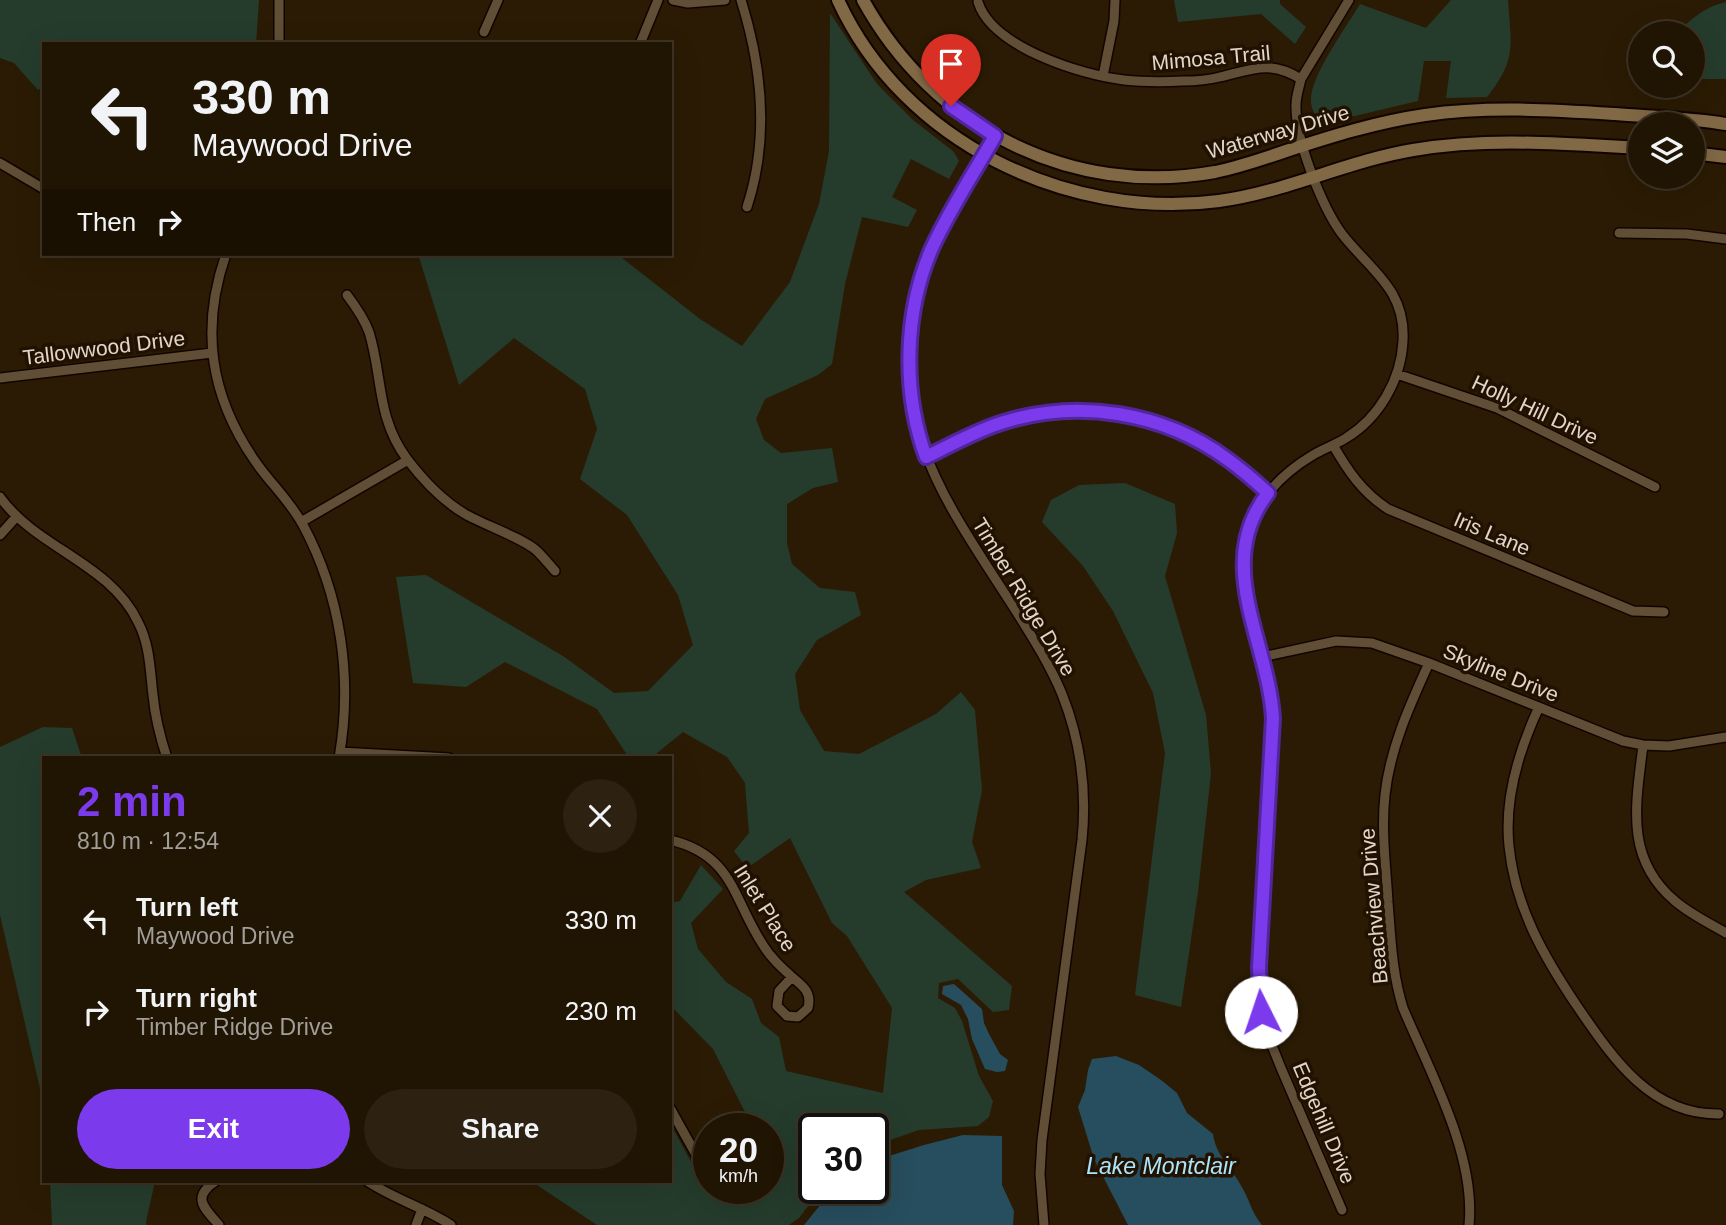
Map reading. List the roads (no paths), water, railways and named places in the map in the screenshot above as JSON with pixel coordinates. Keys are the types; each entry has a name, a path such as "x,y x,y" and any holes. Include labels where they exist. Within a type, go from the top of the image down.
{"main road":[{"path":"838,0 859,36 891,79 932,118 984,155 1043,183 1100,199 1136,204 1221,201 1262,193 1376,158 1449,145 1526,141 1628,147"},
{"name":"Waterway Drive","path":"863,0 888,41 919,77 951,106 995,136 1050,160 1078,168 1136,176 1214,172 1380,123 1457,111 1546,110 1726,124"},
{"path":"1705,154 1726,158"}],"street":[{"path":"279,0 279,42"},
{"path":"484,32 498,0"},
{"path":"641,42 658,0"},
{"path":"673,0 703,3 725,0"},
{"path":"741,0 750,30 760,96 760,158 747,207"},
{"path":"1103,76 1114,21 1115,0"},
{"path":"1301,79 1349,0"},
{"name":"Mimosa Trail","path":"978,2 990,23 1024,48 1045,58 1103,76 1154,82 1185,81 1217,78 1267,66 1301,79"},
{"name":"Edgehill Drive","path":"1301,79 1296,106 1304,145 1320,195 1342,233 1377,271 1393,294 1399,309 1403,340 1397,374 1387,396 1375,412 1361,427 1297,465 1268,493 1250,523 1242,567 1272,701 1273,718 1259,967 1261,1012 1281,1068 1342,1210"},
{"name":"Timber Ridge Drive","path":"995,136 941,230 918,289 910,348 910,387 915,422 926,457 954,513 1052,672 1072,722 1083,771 1082,840 1042,1140 1040,1174 1044,1225"},
{"path":"0,163 42,187"},
{"path":"1619,233 1688,234 1726,239"},
{"path":"226,256 214,302 212,353 220,393 232,422 257,465 284,496 301,522 326,576 340,632 345,693 339,755 376,756"},
{"path":"347,295 363,317 369,332 386,418 408,460 438,493 458,509 536,549 555,571"},
{"name":"Tallowwood Drive","path":"0,378 212,353"},
{"name":"Holly Hill Drive","path":"1397,374 1497,408 1655,487"},
{"path":"926,457 985,429 1023,417 1064,411 1103,412 1130,416 1177,431 1227,459 1268,493"},
{"name":"Iris Lane","path":"1333,445 1352,478 1363,491 1388,509 1633,611 1664,612"},
{"path":"301,522 408,460"},
{"path":"0,497 17,516 87,566 129,606 145,638 157,720 166,756"},
{"path":"0,535 17,516"},
{"name":"Skyline Drive","path":"1262,657 1322,643 1354,641 1386,647 1607,735 1643,745 1669,746 1726,737"},
{"name":"Beachview Drive","path":"1429,663 1396,742 1385,796 1384,836 1391,951 1398,991 1456,1137 1468,1187 1469,1225"},
{"path":"1539,707 1518,758 1508,843 1511,864 1528,921 1553,970 1608,1052 1625,1071 1655,1095 1677,1107 1694,1112 1719,1114"},
{"path":"1643,745 1635,811 1644,861 1662,889 1674,901 1726,933"},
{"name":"Inlet Place","path":"672,841 696,848 721,870 740,898 764,947 776,963 805,988 810,1001 804,1013 792,1018 781,1012 776,998 792,977"},
{"path":"672,1112 693,1149"},
{"path":"213,1183 206,1187 201,1199 219,1225"},
{"path":"370,1183 400,1201 422,1209 451,1225"},
{"path":"416,1225 422,1209"}],"water":[{"path":"954,984 982,1009 989,1034 1000,1054 1008,1060 1005,1071 985,1069 961,1005 942,994 943,986"},
{"name":"Lake Montclair","path":"1116,1056 1139,1065 1161,1080 1177,1093 1187,1113 1213,1134 1221,1157 1240,1183 1262,1225 1128,1225 1094,1159 1078,1107 1092,1059"},
{"path":"963,1135 1002,1136 1002,1185 1014,1211 1013,1225 804,1225 821,1204 889,1204 889,1156"}]}
